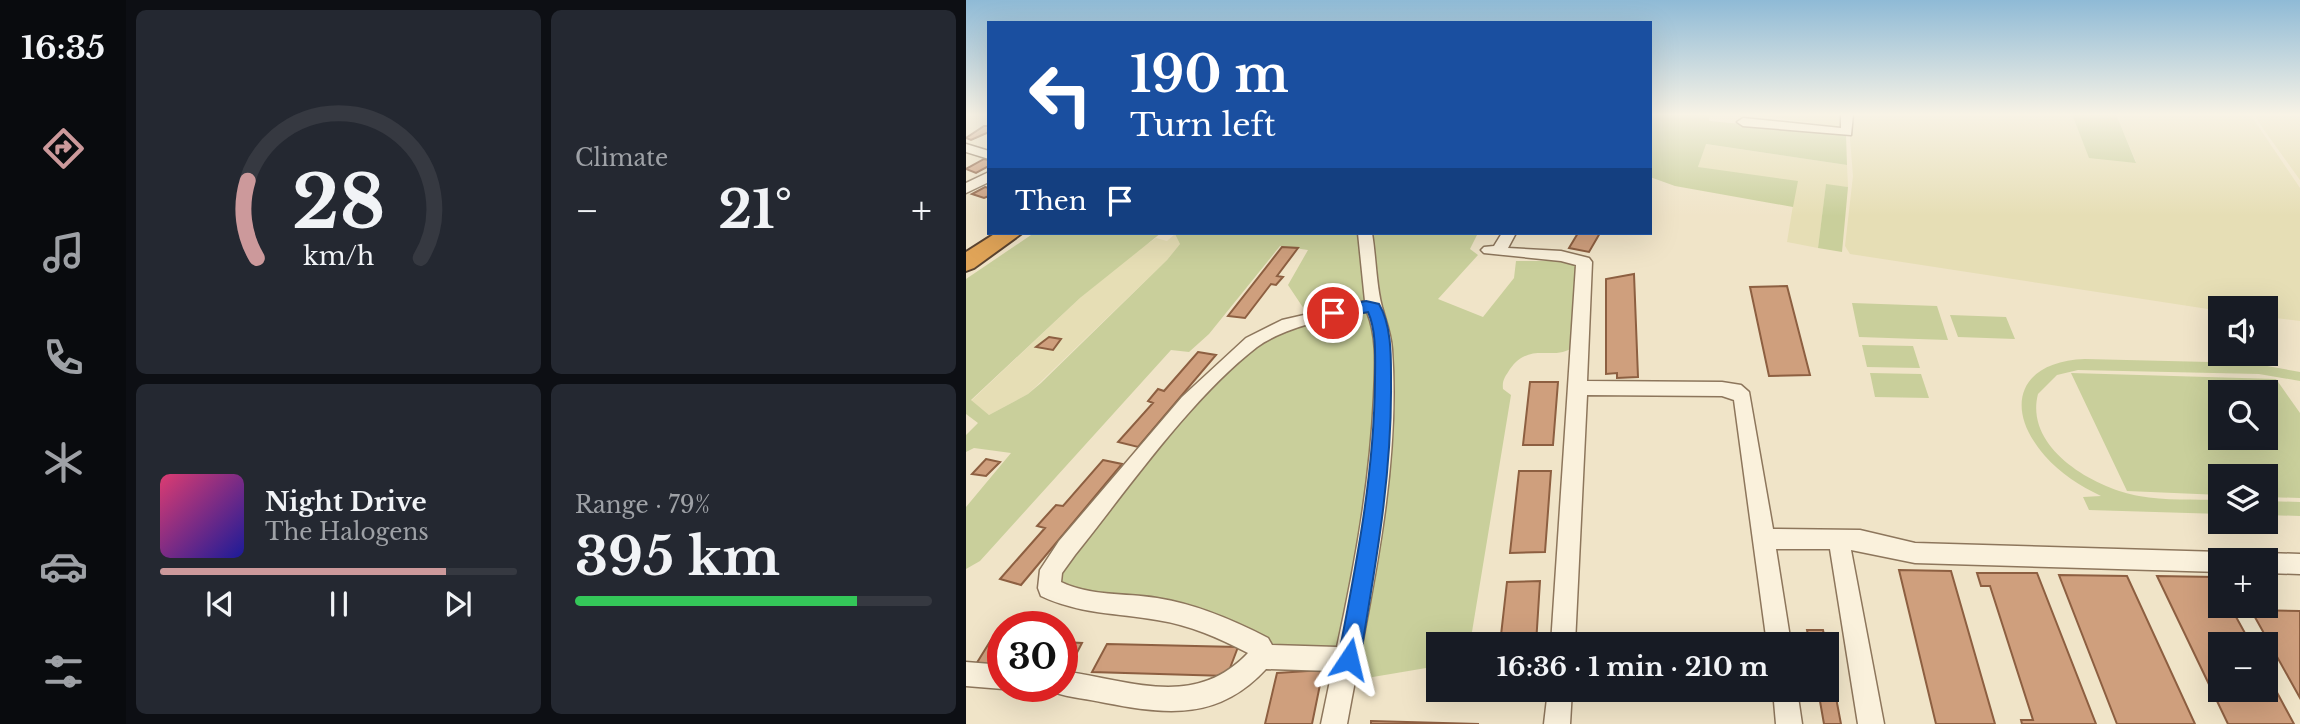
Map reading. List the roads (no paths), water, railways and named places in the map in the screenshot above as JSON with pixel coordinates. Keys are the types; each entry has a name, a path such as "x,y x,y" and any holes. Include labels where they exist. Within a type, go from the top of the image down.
{"highway":[{"path":"966,248 987,234"},
{"path":"966,263 1008,235"}],"street":[{"path":"966,148 987,154"},
{"path":"966,189 987,177"},
{"path":"1334,724 1349,659 1374,517 1383,443 1382,343 1374,308 1365,235"},
{"path":"1507,235 1493,251 1511,256 1570,256 1584,262 1564,632"},
{"path":"1261,657 1260,646 1215,624 1160,609 1070,600 1049,588 1051,570 1188,402 1252,342 1288,324 1311,317 1366,306 1374,308"},
{"path":"1578,388 1735,390 1743,397 1777,632"},
{"path":"1765,539 1860,540 1915,553 2208,562"},
{"path":"1839,540 1871,724"},
{"path":"2278,563 2300,564"},
{"path":"1078,686 1127,696 1194,697 1216,693 1237,681 1261,657 1349,659"},
{"path":"966,674 987,676"},
{"path":"1557,724 1559,702"},
{"path":"1786,702 1789,724"}]}
